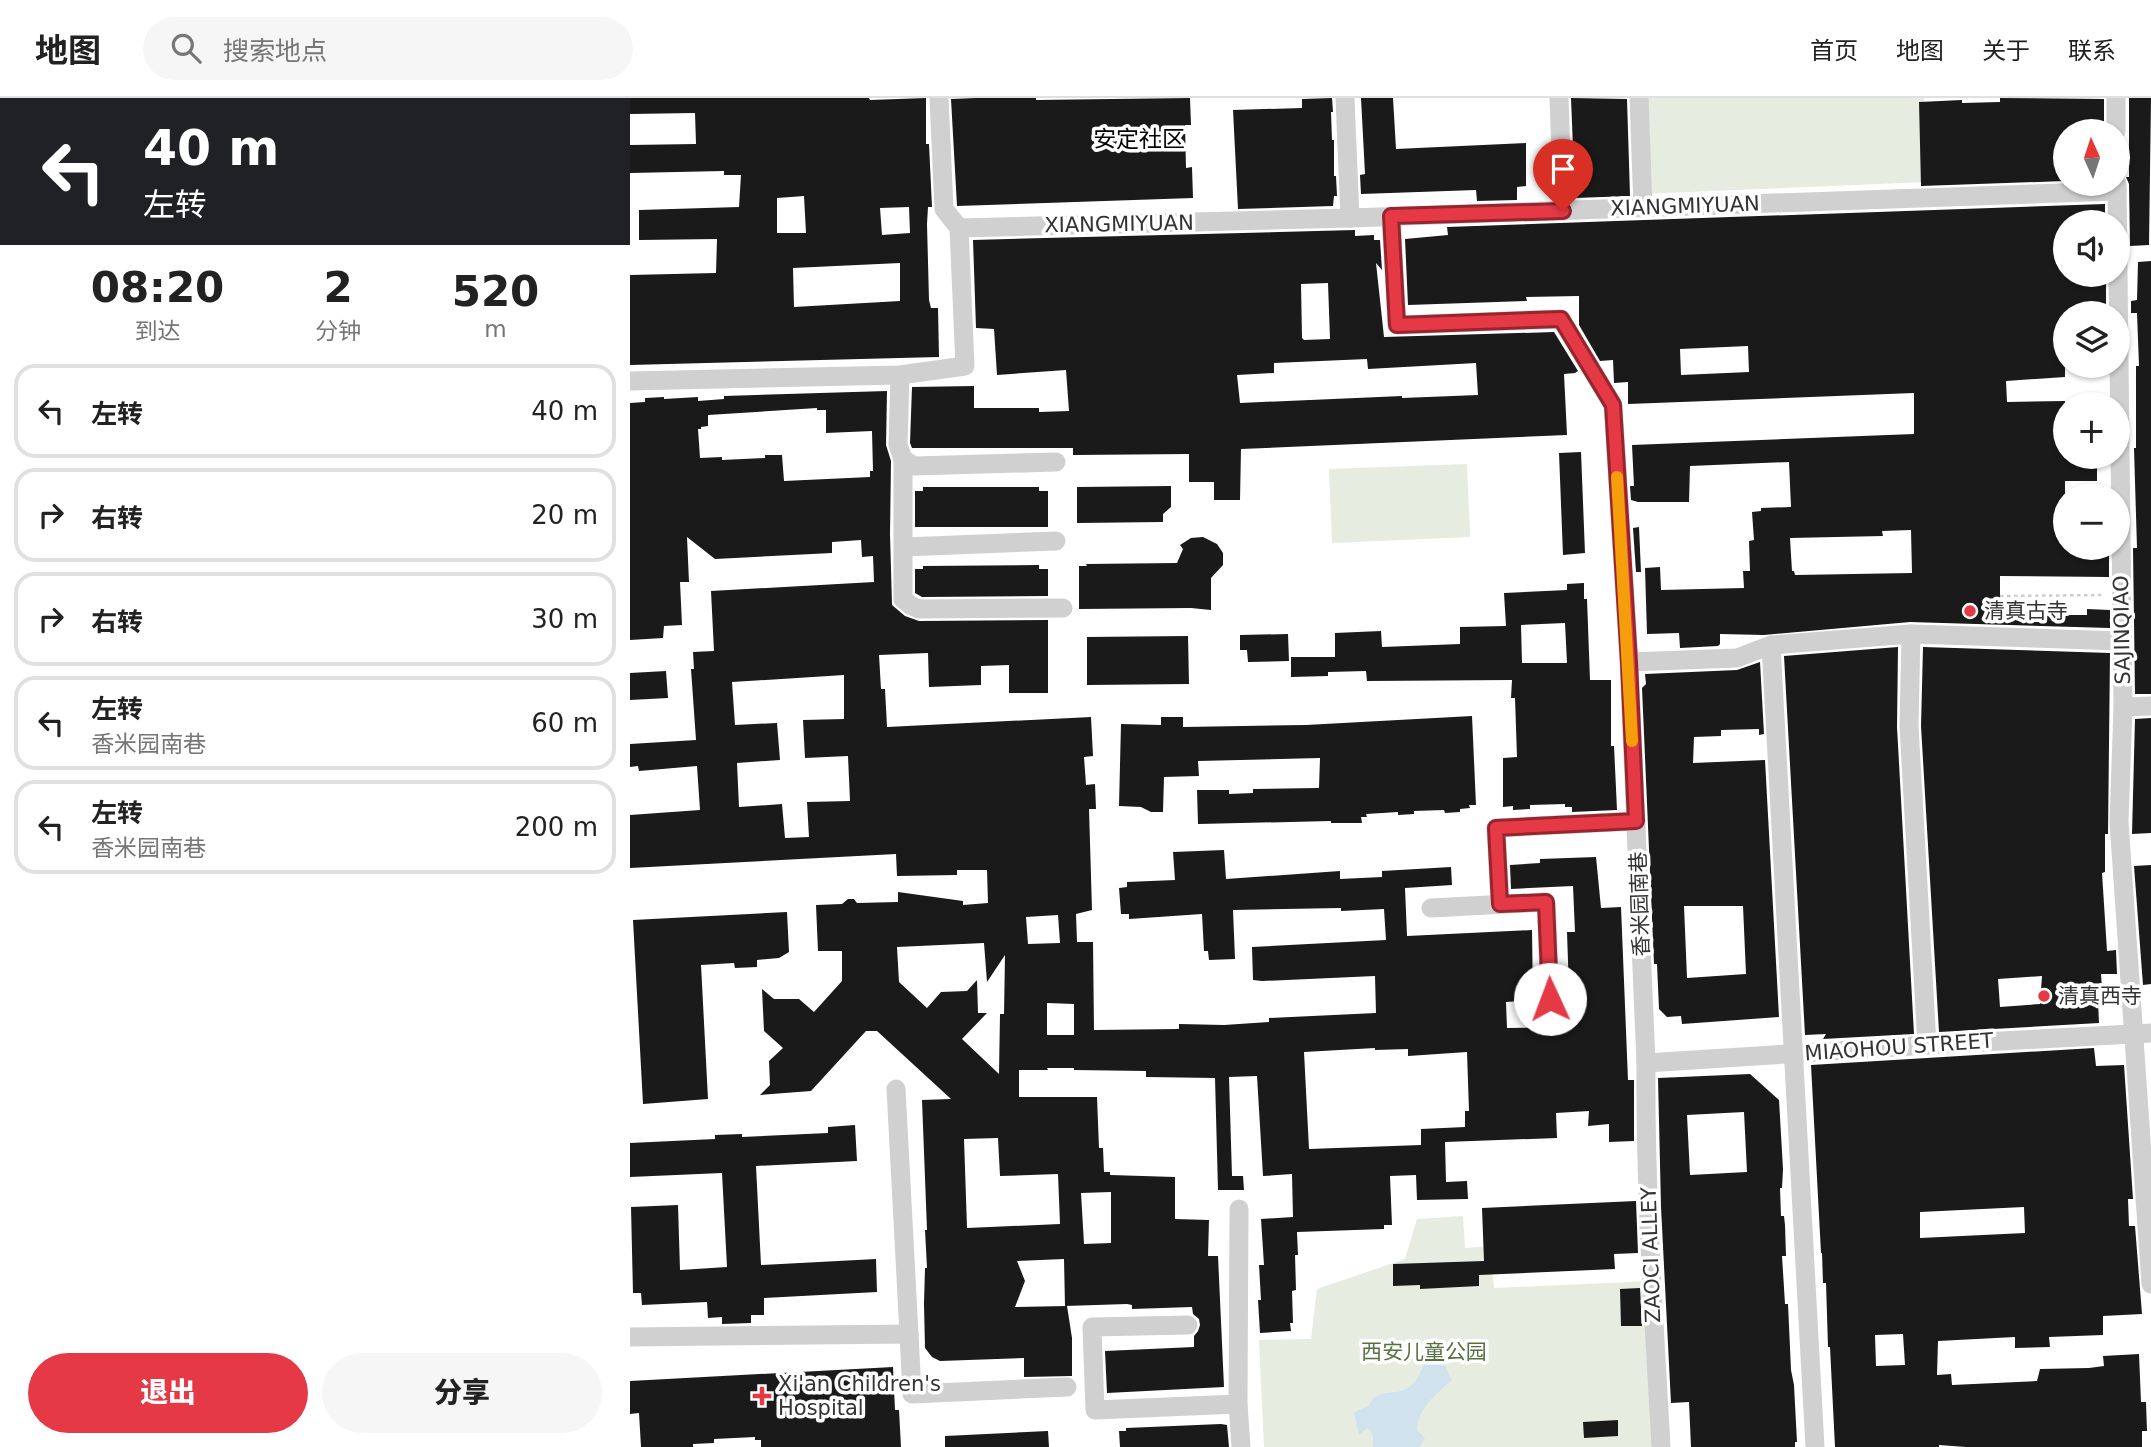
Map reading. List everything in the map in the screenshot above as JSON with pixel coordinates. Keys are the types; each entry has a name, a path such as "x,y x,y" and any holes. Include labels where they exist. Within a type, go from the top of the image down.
{"street":[{"path":"630,381 900,375 965,366 959,228 944,209 939,98"},
{"path":"1345,98 1350,218"},
{"path":"1559,98 1563,211"},
{"path":"1639,98 1643,208"},
{"path":"2116,98 2116,119"},
{"name":"XIANGMIYUAN","path":"959,228 1563,211 2053,190"},
{"name":"SAJINQIAO","path":"2117,196 2123,707 2119,822 2142,1034 2151,1284"},
{"name":"香米园南巷","path":"1391,216 1397,325 1561,319 1613,405 1629,662 1646,1063"},
{"path":"900,375 898,445 904,459 903,599 919,609 1063,608"},
{"path":"904,459 914,466 1056,462"},
{"path":"904,547 1056,541"},
{"path":"1629,662 1737,659 1771,645 1911,634 2121,641"},
{"path":"1911,634 1909,726 1927,1045"},
{"path":"1771,645 1815,1447"},
{"path":"2123,707 2151,706"},
{"path":"1500,904 1496,828 1636,821"},
{"path":"1431,908 1546,902 1550,999"},
{"name":"MIAOHOU STREET","path":"1646,1063 2142,1034"},
{"name":"ZAOCI ALLEY","path":"1646,1063 1647,1149 1661,1447"},
{"path":"896,1089 912,1394 1067,1387"},
{"path":"1239,1209 1238,1404 1241,1447"},
{"path":"1188,1325 1092,1327 1095,1410 1238,1404"},
{"path":"630,1337 909,1334"}],"path":[{"path":"2000,596 2121,594"}],"green space":[{"path":"1646,98 1924,98 1926,182 1641,194"},
{"path":"1467,464 1470,537 1332,543 1329,469"},
{"name":"西安儿童公园","path":"1463,1216 1465,1248 1489,1246 1494,1288 1652,1281 1661,1447 1264,1447 1259,1340 1311,1339 1317,1289 1405,1259 1417,1219"}],"water":[{"path":"1437,1360 1445,1365 1452,1380 1429,1402 1421,1415 1417,1430 1425,1438 1419,1447 1373,1447 1370,1430 1367,1428 1359,1435 1354,1412 1369,1406 1380,1394 1408,1388 1416,1380 1424,1364"}],"building":[{"path":"630,98 926,98 926,144 929,144 932,207 928,207 927,224 929,300 931,308 938,308 939,357 630,365 630,275 716,273 717,239 639,240 639,210 739,207 741,175 724,175 724,171 630,173 630,145 696,144 695,113 630,114","holes":["804,196 806,233 777,233 777,198","909,207 910,233 882,235 880,208","900,263 900,301 794,307 793,268"]},
{"path":"1190,98 1191,125 1185,125 1186,168 1192,167 1193,198 957,206 951,99"},
{"path":"1332,98 1332,140 1337,196 1334,196 1333,206 1238,209 1233,110 1302,108 1302,99"},
{"path":"1361,98 1393,98 1396,149 1526,143 1526,186 1517,187 1517,200 1477,201 1476,190 1361,194 1360,175 1365,174"},
{"path":"1571,98 1627,99 1630,196 1575,198"},
{"path":"2000,98 2104,99 2104,119 2053,119 2053,181 1921,186 1919,102 2000,102"},
{"path":"2129,98 2151,98 2149,245 2130,246"},
{"path":"2105,204 2105,210 2053,210 2053,287 2106,287 2106,301 2053,301 2053,378 2006,381 2007,402 2053,401 2053,469 2097,469 2097,481 2053,483 2053,560 2109,560 2109,577 2000,576 2000,615 2087,615 2087,609 2110,610 2110,628 1910,622 1764,635 1720,634 1718,646 1680,648 1679,633 1647,634 1645,568 1660,567 1661,590 1744,588 1743,571 1750,571 1749,541 1754,540 1752,512 1761,511 1761,508 1791,507 1789,462 1690,466 1689,502 1638,502 1631,500 1630,486 1634,486 1632,445 1914,434 1914,393 1628,404 1628,382 1614,383 1613,360 1600,361 1579,325 1579,296 1526,297 1527,301 1408,305 1405,239 1448,235 1447,227","holes":["1748,346 1749,372 1681,375 1680,349","1911,530 1912,573 1795,575 1792,571 1790,538 1883,536 1882,531"]},
{"path":"1355,230 1355,236 1374,235 1374,240 1380,240 1382,270 1376,263 1384,337 1554,332 1578,371 1564,374 1567,435 1241,449 1240,500 1214,500 1214,482 1189,482 1189,454 1073,455 1073,448 912,448 912,387 974,386 974,408 1069,411 1066,370 997,375 994,329 976,328 973,240","holes":["1328,283 1330,339 1304,340 1301,284","1367,359 1368,369 1476,363 1478,395 1240,403 1237,375 1274,373 1274,363"]},
{"path":"2151,261 2151,694 2135,694 2133,548 2137,548 2134,448 2136,366 2139,366 2137,313 2131,313 2131,301 2137,300 2138,262"},
{"path":"887,391 886,445 891,461 892,605 905,616 919,621 1048,620 1048,693 1009,693 1009,665 981,666 981,685 929,687 928,653 879,655 881,689 885,689 887,727 1091,717 1093,756 1084,757 1086,785 1095,784 1096,809 1089,809 1092,910 1076,914 1077,942 1093,942 1094,1030 1179,1029 1179,1024 1224,1025 1269,1022 1269,1018 1376,1013 1375,976 1253,980 1252,947 1386,940 1384,909 1233,910 1235,959 1209,960 1208,951 1204,951 1202,914 1129,919 1129,914 1121,914 1119,888 1127,887 1127,882 1175,880 1173,852 1224,850 1226,879 1340,871 1340,879 1382,877 1382,871 1451,867 1452,885 1405,888 1407,936 1532,930 1533,1000 1506,1002 1507,1028 1575,1027 1573,991 1569,991 1567,932 1575,932 1573,886 1511,889 1510,865 1540,863 1540,859 1596,857 1601,908 1621,907 1628,1080 1634,1080 1634,1141 1609,1142 1609,1124 1588,1126 1589,1111 1556,1113 1557,1138 1445,1142 1446,1182 1467,1181 1468,1199 1417,1200 1416,1175 1390,1176 1392,1225 1384,1225 1384,1229 1297,1232 1296,1290 1292,1291 1291,1331 1260,1333 1259,1265 1264,1265 1261,1219 1293,1217 1292,1174 1263,1176 1257,1076 1229,1077 1232,1176 1243,1176 1244,1190 1218,1190 1215,1078 1146,1077 1146,1071 1074,1068 1019,1070 1019,1097 1097,1097 1099,1148 1103,1148 1104,1172 1110,1172 1110,1175 1175,1177 1175,1219 1209,1220 1208,1256 1218,1256 1224,1387 1107,1393 1105,1351 1194,1347 1199,1319 1193,1314 1192,1307 1132,1309 1132,1305 1127,1304 1065,1306 1064,1259 1017,1261 1025,1281 1015,1307 1067,1306 1072,1338 1072,1376 1024,1377 1024,1358 940,1361 932,1357 925,1348 927,1230 922,1100 951,1099 877,1031 866,1031 811,1091 760,1095 770,1085 769,1061 783,1048 764,1031 762,989 774,999 799,999 814,1012 842,981 842,951 818,951 816,905 842,904 848,899 854,899 857,903 898,902 898,892 963,901 963,905 988,903 987,870 957,870 957,875 897,876 896,854 630,868 630,815 700,810 697,766 639,771 638,766 630,767 630,744 696,740 691,669 694,669 693,652 714,651 711,591 874,582 873,556 862,557 861,540 832,542 832,553 715,559 687,537 689,582 680,582 682,625 664,626 663,638 630,640 630,403 645,402 645,398 698,397 698,401 724,399 724,396","holes":["817,408 826,410 826,433 872,431 873,471 870,471 870,477 784,481 782,455 722,460 722,457 700,458 698,429 708,426 708,415","844,675 844,719 803,720 805,758 848,756 850,801 807,802 809,837 785,838 782,804 739,807 737,763 780,760 777,723 735,725 732,682","1058,915 1060,943 1028,944 1026,917","984,943 987,982 1005,955 999,1074 962,1039 987,1013 978,1013 977,980 967,991 941,992 927,1008 899,982 897,947","1047,1003 1074,1004 1074,1035 1047,1035","1375,1048 1408,1049 1408,1056 1467,1052 1469,1111 1465,1111 1465,1127 1421,1129 1421,1145 1309,1149 1304,1052","998,1138 1000,1176 1058,1174 1060,1224 967,1228 964,1139","1111,1192 1111,1243 1084,1244 1081,1193"]},
{"path":"1581,452 1585,553 1563,555 1559,453"},
{"path":"1171,486 1171,507 1163,514 1163,522 1077,523 1077,487"},
{"path":"923,487 1039,487 1039,491 1048,491 1048,527 915,527 915,491 923,491"},
{"path":"1639,527 1641,572 1636,572 1633,528"},
{"path":"1203,537 1217,544 1223,553 1223,565 1211,578 1211,610 1079,609 1079,566 1177,563 1183,549 1180,545 1191,538"},
{"path":"1039,565 1039,569 1048,569 1048,596 922,597 915,593 915,569 923,569 923,566"},
{"path":"1584,583 1590,680 1611,680 1611,746 1614,746 1617,810 1572,812 1572,807 1565,807 1565,804 1530,805 1530,809 1513,810 1513,806 1503,807 1503,758 1517,757 1515,698 1511,698 1512,680 1367,681 1366,671 1291,677 1291,657 1335,657 1335,633 1381,631 1382,647 1460,644 1460,627 1506,626 1504,593 1567,590 1567,584","holes":["1565,623 1567,663 1522,663 1521,625"]},
{"path":"1288,634 1289,661 1248,662 1247,650 1240,650 1240,635"},
{"path":"1188,636 1189,684 1087,685 1087,637"},
{"path":"1898,647 1897,727 1914,1034 1823,1039 1826,1034 1805,1035 1784,656"},
{"path":"1923,647 2110,653 2108,834 2105,834 2105,872 2102,873 2107,951 2116,950 2117,974 2101,974 2103,1001 2098,1002 2099,1023 1939,1032 1921,726","holes":["2042,976 2040,1004 2000,1007 1998,979"]},
{"path":"1760,662 1764,734 1759,735 1759,729 1721,730 1721,736 1694,737 1693,763 1765,760 1779,1017 1682,1024 1681,1016 1667,1017 1659,1009 1657,964 1654,964 1642,688 1646,684 1645,674 1737,670","holes":["1684,906 1743,906 1746,974 1687,978"]},
{"path":"666,671 668,698 630,700 630,673"},
{"path":"1472,716 1476,805 1469,805 1470,808 1460,809 1460,812 1445,813 1444,810 1414,811 1414,814 1398,815 1398,812 1366,814 1367,817 1361,817 1362,823 1331,821 1198,824 1197,790 1229,790 1229,794 1253,793 1253,789 1319,788 1320,758 1198,761 1199,776 1164,777 1163,812 1119,806 1121,724 1161,725 1161,717 1183,717 1183,727 1306,725"},
{"path":"2151,718 2151,833 2132,834 2135,719"},
{"path":"2151,865 2151,984 2143,985 2134,866"},
{"path":"787,912 789,952 779,958 757,960 757,967 735,968 734,963 701,965 708,1099 643,1104 633,920"},
{"path":"2094,1048 2096,1066 2124,1065 2133,1199 2128,1199 2129,1226 2135,1226 2142,1314 2103,1316 2103,1335 2049,1337 2050,1347 2015,1348 2015,1337 1938,1341 1937,1375 1951,1374 1952,1385 2037,1381 2040,1369 2104,1366 2103,1356 2139,1354 2141,1402 2146,1402 2147,1431 2142,1431 2142,1447 1835,1447 1811,1065","holes":["2024,1207 2025,1233 1920,1238 1920,1212","1903,1334 1905,1365 1876,1366 1875,1335"]},
{"path":"1750,1074 1779,1100 1783,1169 1780,1188 1781,1216 1784,1216 1786,1256 1782,1256 1794,1385 1795,1447 1691,1447 1689,1402 1671,1403 1661,1207 1658,1078","holes":["1744,1112 1747,1172 1690,1175 1687,1115"]},
{"path":"855,1125 857,1161 756,1166 761,1265 876,1259 877,1292 764,1298 764,1315 751,1315 751,1323 722,1324 722,1317 708,1318 707,1302 642,1305 641,1293 633,1293 631,1207 678,1205 680,1270 727,1267 722,1173 630,1177 630,1143 715,1139 715,1135 742,1134 742,1137 828,1133 828,1127"},
{"path":"1636,1201 1638,1253 1614,1254 1615,1269 1479,1275 1479,1286 1420,1289 1420,1285 1393,1286 1393,1264 1484,1261 1482,1208"},
{"path":"1640,1288 1642,1326 1621,1326 1620,1289"},
{"name":"Xi'an Children's Hospital","path":"893,1367 895,1410 899,1410 901,1447 761,1447 761,1440 755,1440 755,1437 714,1439 714,1443 693,1444 693,1447 641,1447 639,1413 630,1414 630,1381"},
{"path":"1618,1420 1618,1436 1584,1438 1583,1422"},
{"path":"1227,1425 1229,1447 1120,1447 1119,1431 1126,1431 1126,1428"},
{"path":"1048,1431 1049,1447 945,1447 945,1436"}],"slow traffic":[{"path":"1617,477 1632,741"}],"place":[{"name":"清真古寺","path":"1970,611"},
{"name":"清真西寺","path":"2044,996"},
{"name":"Xi'an Children's Hospital","path":"762,1396"}],"district":[{"name":"安定社区","path":"1139,139"}],"route":[{"path":"1550,999 1546,902 1500,904 1496,828 1636,821 1613,405 1561,319 1397,325 1391,216 1563,211"}]}
